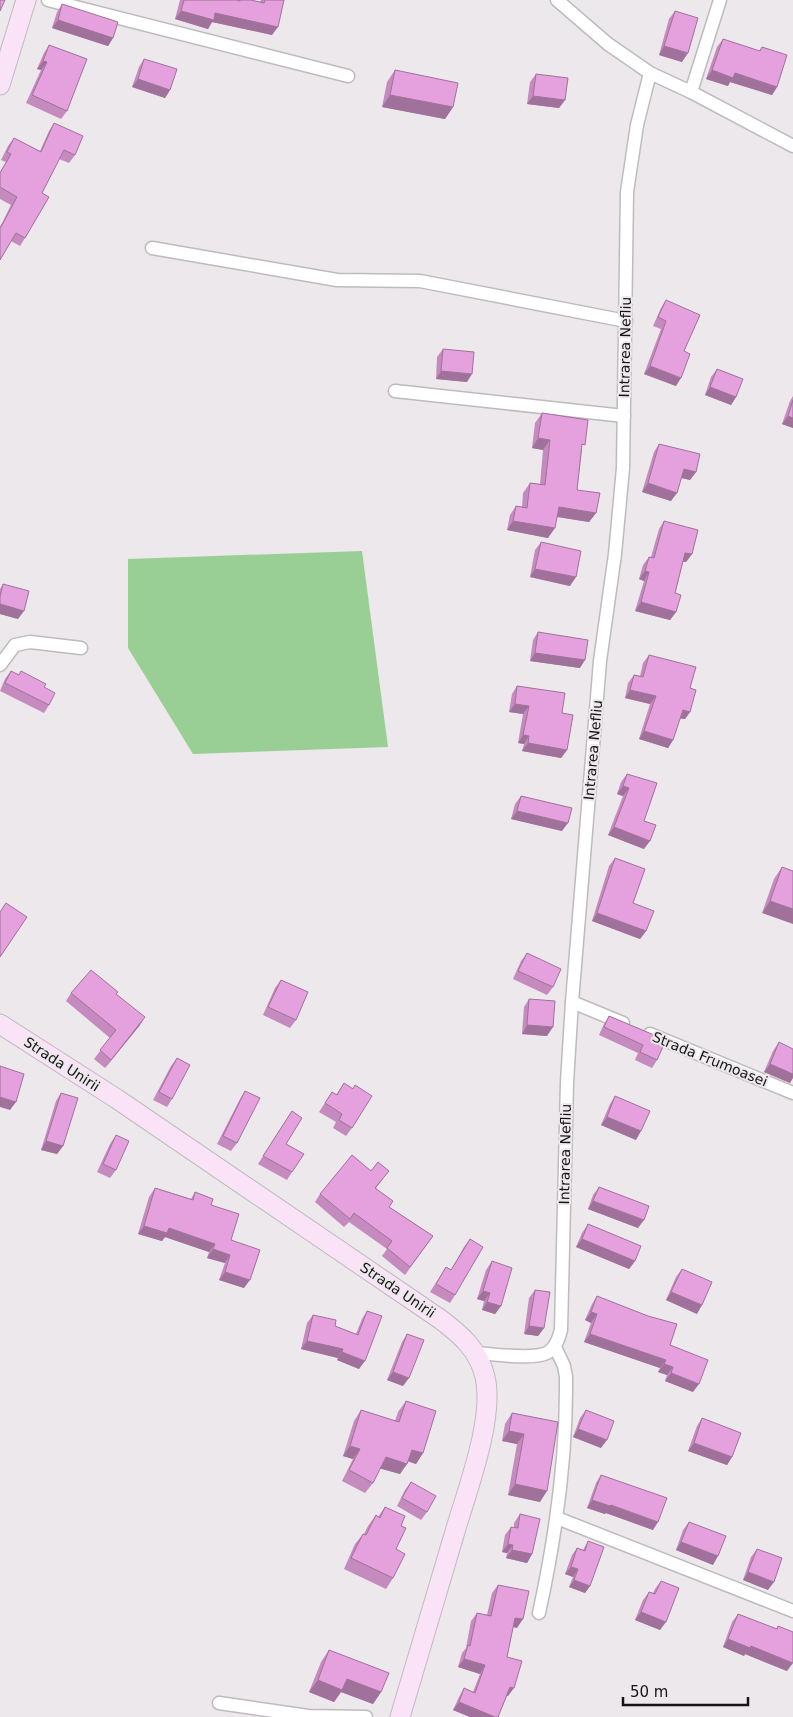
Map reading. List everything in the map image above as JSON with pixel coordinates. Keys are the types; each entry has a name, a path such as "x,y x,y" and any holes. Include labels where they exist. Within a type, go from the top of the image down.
{"main road":[{"path":"0,85 26,0"},
{"name":"Strada Unirii","path":"0,1024 117,1099 440,1318 461,1336 476,1353 485,1376 487,1410 476,1461 400,1717"}],"street":[{"path":"48,0 348,76"},
{"path":"557,0 608,44 650,74 691,92 793,146"},
{"path":"691,92 720,0"},
{"name":"Intrarea Nefliu","path":"555,1347 561,1330 567,1082 572,1002 600,661 615,554 623,468 628,192 637,125 650,74"},
{"path":"152,248 337,280 420,281 626,321"},
{"path":"395,391 624,416"},
{"path":"0,664 15,645 30,642 81,648"},
{"name":"Strada Frumoasei","path":"572,1002 793,1093"},
{"path":"476,1353 539,1354 548,1352 555,1347 566,1377 563,1451 557,1518 539,1613"},
{"path":"557,1518 793,1611"},
{"path":"219,1703 308,1716 366,1717"}],"green space":[{"path":"362,551 388,747 193,754 128,648 128,559"}],"building":[{"path":"0,0 5,0 0,11"},
{"path":"184,0 251,0 264,3 265,0 284,0 278,27 215,13 214,20 181,11"},
{"path":"62,4 118,22 113,38 58,20"},
{"path":"675,11 698,18 688,53 664,46"},
{"path":"723,39 760,51 762,47 787,55 777,87 735,73 733,78 712,70"},
{"path":"49,45 87,59 67,111 32,95 47,62 43,61"},
{"path":"144,59 177,69 170,90 138,79"},
{"path":"395,70 458,83 453,107 390,95"},
{"path":"536,74 568,78 565,100 533,96"},
{"path":"54,123 83,136 75,155 64,150 42,193 49,197 25,238 16,233 0,260 0,227 17,197 0,187 0,173 11,154 7,152 14,138 41,152"},
{"path":"666,300 700,315 684,351 690,354 681,378 650,366 666,321 658,317"},
{"path":"443,349 474,352 472,374 441,371"},
{"path":"717,369 743,379 736,397 710,387"},
{"path":"793,400 793,418 788,416"},
{"path":"542,413 588,420 585,445 582,444 577,490 600,493 596,513 559,507 555,528 513,521 516,506 527,508 530,483 545,485 550,440 538,438"},
{"path":"659,444 700,454 696,472 684,469 677,493 648,483"},
{"path":"664,521 698,530 692,554 685,553 675,593 681,595 676,612 641,602 649,572 645,571 649,557 654,558"},
{"path":"541,542 581,551 576,577 535,569"},
{"path":"3,584 29,591 24,611 0,604"},
{"path":"538,632 588,640 585,660 535,653"},
{"path":"649,655 696,667 690,688 696,690 690,712 683,710 673,740 644,731 656,696 630,690 634,675 643,677"},
{"path":"11,671 19,675 21,671 46,684 44,687 55,693 49,705 5,683"},
{"path":"517,686 565,693 562,713 573,715 567,750 528,743 529,736 523,735 529,706 515,704"},
{"path":"627,774 657,783 644,821 656,825 650,841 614,827 629,788 623,786"},
{"path":"521,796 572,808 568,823 517,811"},
{"path":"615,858 645,869 633,903 654,911 646,931 597,913"},
{"path":"782,867 793,871 793,909 770,901"},
{"path":"6,903 27,917 0,957 0,912"},
{"path":"527,953 561,969 553,987 518,971"},
{"path":"91,970 118,992 116,994 145,1017 111,1060 100,1050 116,1030 71,993"},
{"path":"281,980 308,992 296,1020 268,1007"},
{"path":"529,999 555,1001 553,1027 527,1025"},
{"path":"609,1016 666,1040 657,1060 640,1052 643,1045 604,1027"},
{"path":"779,1042 793,1049 793,1074 770,1064"},
{"path":"177,1058 190,1065 172,1099 159,1092"},
{"path":"0,1066 24,1074 16,1102 0,1097"},
{"path":"344,1083 353,1089 355,1085 372,1096 352,1128 339,1120 342,1114 325,1103 332,1092 337,1095"},
{"path":"245,1091 260,1098 237,1143 223,1136"},
{"path":"61,1093 78,1098 63,1146 46,1141"},
{"path":"615,1096 650,1111 641,1131 607,1117"},
{"path":"292,1111 302,1118 286,1144 304,1154 292,1172 263,1156"},
{"path":"116,1135 129,1141 116,1170 103,1164"},
{"path":"352,1155 371,1171 378,1162 389,1171 375,1188 393,1201 389,1207 433,1236 410,1267 387,1248 392,1241 354,1213 350,1219 320,1194"},
{"path":"599,1187 649,1206 644,1220 593,1201"},
{"path":"155,1188 193,1200 195,1192 213,1199 211,1205 239,1214 231,1240 260,1250 250,1280 225,1272 230,1255 213,1249 215,1244 169,1228 167,1233 144,1226"},
{"path":"588,1224 641,1246 635,1261 582,1239"},
{"path":"470,1239 483,1247 455,1295 436,1284 446,1267 451,1270"},
{"path":"492,1261 512,1268 501,1306 487,1302 490,1293 483,1291"},
{"path":"682,1269 712,1282 702,1305 671,1292"},
{"path":"535,1290 550,1292 544,1328 529,1326"},
{"path":"597,1296 648,1316 677,1324 670,1345 708,1360 699,1384 671,1373 673,1367 664,1364 666,1360 590,1334 597,1314 591,1312"},
{"path":"367,1311 382,1316 365,1361 342,1352 343,1349 307,1341 313,1315 336,1320 335,1326 358,1335"},
{"path":"407,1334 424,1340 409,1378 393,1372"},
{"path":"406,1401 436,1411 423,1453 412,1450 407,1464 386,1457 373,1483 349,1470 360,1449 350,1446 361,1410 399,1422"},
{"path":"586,1410 614,1421 607,1440 578,1429"},
{"path":"512,1413 558,1422 547,1491 515,1484 524,1434 509,1431"},
{"path":"702,1418 741,1433 732,1457 694,1443"},
{"path":"601,1475 667,1498 658,1522 592,1500"},
{"path":"411,1482 436,1496 427,1512 402,1498"},
{"path":"385,1507 405,1516 401,1526 406,1528 396,1549 405,1554 393,1578 351,1558 363,1534 366,1535 376,1515 380,1518"},
{"path":"520,1514 540,1519 532,1554 512,1550 513,1545 508,1544 511,1527 518,1528"},
{"path":"689,1522 726,1536 718,1556 681,1542"},
{"path":"588,1541 604,1547 590,1586 574,1580 578,1569 571,1567 577,1548 585,1551"},
{"path":"757,1549 782,1558 774,1582 748,1572"},
{"path":"661,1581 679,1588 666,1622 641,1612 649,1592 655,1594"},
{"path":"498,1585 529,1591 523,1619 515,1618 507,1657 522,1661 514,1688 510,1687 498,1717 495,1717 459,1702 464,1688 475,1693 485,1665 464,1659 468,1645 470,1646 477,1613 491,1616"},
{"path":"738,1614 777,1629 778,1626 793,1632 793,1663 728,1639"},
{"path":"329,1650 389,1673 381,1692 347,1679 342,1690 318,1680"}]}
